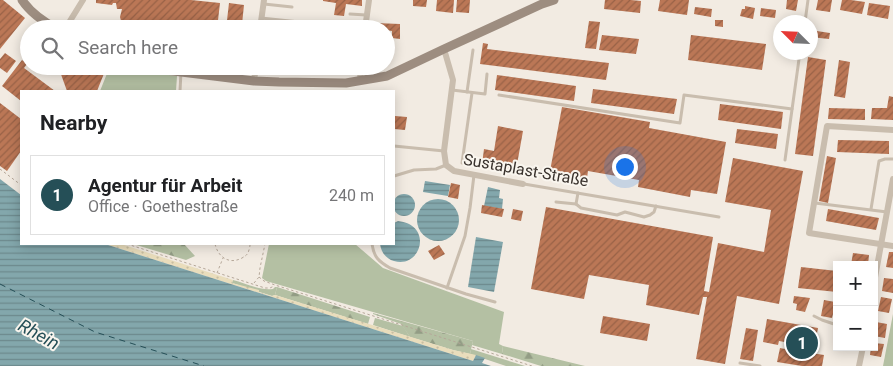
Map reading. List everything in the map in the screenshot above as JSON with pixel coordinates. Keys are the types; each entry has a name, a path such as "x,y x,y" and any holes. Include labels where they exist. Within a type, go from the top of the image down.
{"street":[{"path":"22,0 44,20"},
{"path":"71,20 83,0"},
{"path":"366,20 369,0"},
{"path":"395,72 542,2 554,0"},
{"path":"261,18 263,2"},
{"name":"Sustaplast-Straße","path":"444,49 453,80 444,152 446,165 454,171 523,184"},
{"path":"197,75 239,83 254,81 328,83 389,75"},
{"path":"254,81 255,75"},
{"path":"360,75 360,80"},
{"path":"893,130 827,126 809,233 893,246"},
{"path":"878,261 893,179"},
{"path":"859,366 862,351"}],"lane":[{"path":"806,15 808,0"},
{"path":"263,2 292,7"},
{"path":"350,14 367,15"},
{"path":"261,18 280,20"},
{"path":"462,163 473,50"},
{"path":"785,160 799,60"},
{"path":"452,90 485,94 487,74"},
{"path":"180,90 181,75"},
{"path":"499,96 680,123 684,95 792,109"},
{"path":"395,146 444,152"},
{"path":"871,209 879,161 885,158 893,159"},
{"path":"395,176 414,170 436,169 446,165"},
{"path":"447,288 465,236 474,175"},
{"name":"Sustaplast-Straße","path":"523,184 720,217"},
{"path":"576,204 578,193"},
{"path":"556,202 576,204 581,208 617,215 625,212 644,217 654,212 656,206"},
{"path":"815,203 887,212"},
{"path":"372,245 374,255 390,268 495,302"},
{"path":"814,316 833,324"},
{"path":"740,363 760,366"}],"path":[{"path":"0,169 20,184"},
{"path":"130,245 265,288 274,285"},
{"path":"215,245 223,258 231,260 237,260 248,253 250,245"},
{"path":"253,284 259,277 265,245"},
{"path":"218,273 223,258"},
{"path":"259,277 274,285 532,366"},
{"path":"372,320 373,316"},
{"path":"496,360 498,355"}],"green space":[{"path":"106,75 177,76 176,90 100,90"},
{"path":"136,245 185,245 195,256 186,260"},
{"path":"269,245 356,245 383,268 504,312 499,344 503,346 502,354 472,345 473,341 266,281 262,278"},
{"path":"233,280 263,289 277,287 275,295 272,296 232,283"},
{"path":"277,287 370,317 368,324 275,295"},
{"path":"373,313 473,341 470,354 410,337 401,324"},
{"path":"893,314 893,366 883,366"},
{"path":"375,318 403,326 410,337 373,325"},
{"path":"503,346 585,366 541,366 502,354"},
{"path":"471,349 525,366 506,366 470,354"}],"sand":[{"path":"108,245 124,245 233,280 232,283 259,290 259,292 272,296 275,295 453,350 476,355 473,361"}],"water":[{"name":"Rhein","path":"0,179 20,194 20,245 108,245 473,361 476,355 485,358 482,363 491,366 0,366"},
{"path":"425,181 450,185 448,196 423,192"},
{"path":"488,187 500,190 499,198 503,199 502,209 484,206"},
{"path":"400,194 408,194 415,201 415,209 408,216 400,216 395,212 395,198"},
{"path":"438,199 453,205 459,220 453,235 438,241 423,235 417,220 423,205"},
{"path":"398,221 409,224 416,230 420,238 417,253 411,259 403,262 389,259 381,250 380,245 395,245 395,222"},
{"path":"476,237 503,242 494,292 468,287"}],"building":[{"path":"0,0 3,0 25,18 20,20 20,24 0,49"},
{"path":"96,0 191,0 220,3 218,20 121,20 122,9 117,9 116,3 112,5 96,3"},
{"path":"323,0 362,0 362,6 346,4 344,16 334,15 336,3"},
{"path":"413,0 427,0 426,7 413,6"},
{"path":"437,0 454,0 453,13 436,11"},
{"path":"457,0 470,0 469,13 456,12"},
{"path":"605,0 641,1 640,13 604,9"},
{"path":"660,0 689,0 687,15 658,11"},
{"path":"787,0 798,0 796,11 786,9"},
{"path":"818,0 832,0 830,12 816,10"},
{"path":"842,0 865,2 862,14 840,10"},
{"path":"229,3 244,5 242,20 227,20"},
{"path":"869,3 890,6 888,19 867,15"},
{"path":"745,6 755,8 753,19 740,16"},
{"path":"695,7 712,9 711,17 694,14"},
{"path":"761,8 776,10 773,18 760,16"},
{"path":"715,20 723,20 723,27 715,26"},
{"path":"589,21 600,22 596,49 585,48"},
{"path":"395,24 400,24 400,39 395,38"},
{"path":"818,31 830,33 829,39 818,38"},
{"path":"602,35 639,39 636,54 599,50"},
{"path":"691,35 766,44 762,70 688,60"},
{"path":"483,43 488,44 487,49 609,63 606,80 480,64"},
{"path":"5,53 16,61 7,73 0,68 0,59"},
{"path":"808,60 826,60 813,156 795,154"},
{"path":"839,60 850,62 845,98 834,96"},
{"path":"20,63 20,75 33,75 54,90 20,90 20,100 2,86"},
{"path":"61,75 103,75 97,90 67,90"},
{"path":"497,75 576,86 574,101 495,90"},
{"path":"593,89 677,99 674,114 591,103"},
{"path":"889,96 893,97 893,120 871,119 872,108 887,108"},
{"path":"0,103 20,118 20,152 7,171 0,166"},
{"path":"720,104 783,112 781,129 718,120"},
{"path":"562,107 650,122 649,128 726,142 717,194 691,190 690,197 638,187 639,180 588,171 587,178 550,171"},
{"path":"829,108 865,109 865,120 828,119"},
{"path":"395,116 407,117 405,130 395,129"},
{"path":"498,126 523,131 516,170 482,164 484,149 494,151"},
{"path":"737,129 778,134 776,149 735,143"},
{"path":"838,140 889,141 889,154 837,152"},
{"path":"827,156 836,158 828,203 819,201"},
{"path":"733,158 803,171 779,304 737,296 725,364 696,359 707,297 703,297 699,315 646,305 649,285 589,275 584,299 531,289 546,207 713,237 704,291 709,292 718,243 764,252 771,210 725,202"},
{"path":"451,183 460,185 458,199 448,197"},
{"path":"482,205 504,209 502,217 481,213"},
{"path":"513,209 523,211 521,221 511,219"},
{"path":"828,209 879,218 876,230 826,221"},
{"path":"439,245 445,254 434,260 428,251"},
{"path":"889,252 893,252 893,268 886,267"},
{"path":"853,253 869,255 868,261 852,261"},
{"path":"801,267 833,271 833,292 798,288"},
{"path":"884,278 893,279 893,293 882,291"},
{"path":"794,296 810,298 805,312 796,310 797,304 793,303"},
{"path":"881,297 892,299 889,313 878,311"},
{"path":"824,300 833,302 832,318 821,316"},
{"path":"603,316 650,324 647,341 600,333"},
{"path":"767,319 818,328 814,349 800,346 799,351 824,355 822,366 802,366 777,362 780,348 795,351 796,344 779,341 778,345 763,342"},
{"path":"878,322 887,324 885,338 878,337"},
{"path":"746,328 758,330 753,361 740,359"},
{"path":"878,343 884,344 881,357 870,355 870,351 878,351"}],"ferry route":[{"path":"0,284 95,332 204,366"}],"place":[{"name":"Agentur für Arbeit","path":"802,343"}]}
